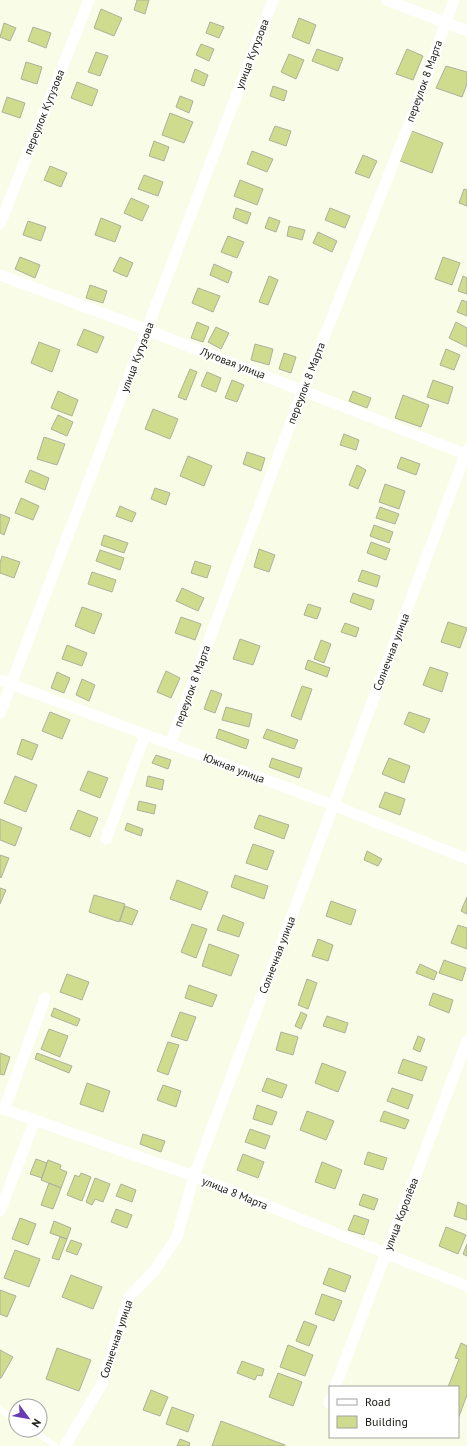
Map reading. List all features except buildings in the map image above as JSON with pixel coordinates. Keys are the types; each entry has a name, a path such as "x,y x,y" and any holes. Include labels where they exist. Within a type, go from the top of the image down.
{"street":[{"name":"переулок Кутузова","path":"0,224 89,0"},
{"name":"улица Кутузова","path":"0,713 273,0"},
{"path":"387,0 467,31"},
{"name":"переулок 8 Марта","path":"170,744 303,390 413,114 454,0"},
{"name":"Луговая улица","path":"0,275 466,452"},
{"name":"Солнечная улица","path":"66,1446 102,1384 129,1297 155,1270 177,1237 194,1176 466,452"},
{"name":"Южная улица","path":"0,680 333,806 467,859"},
{"path":"106,839 145,735"},
{"path":"2,1109 45,998"},
{"name":"улица Королёва","path":"335,1386 467,1041"},
{"name":"улица 8 Марта","path":"2,1109 194,1176 467,1286"},
{"path":"0,1211 35,1120"}],"lane":[{"path":"44,1438 56,1446"}]}
